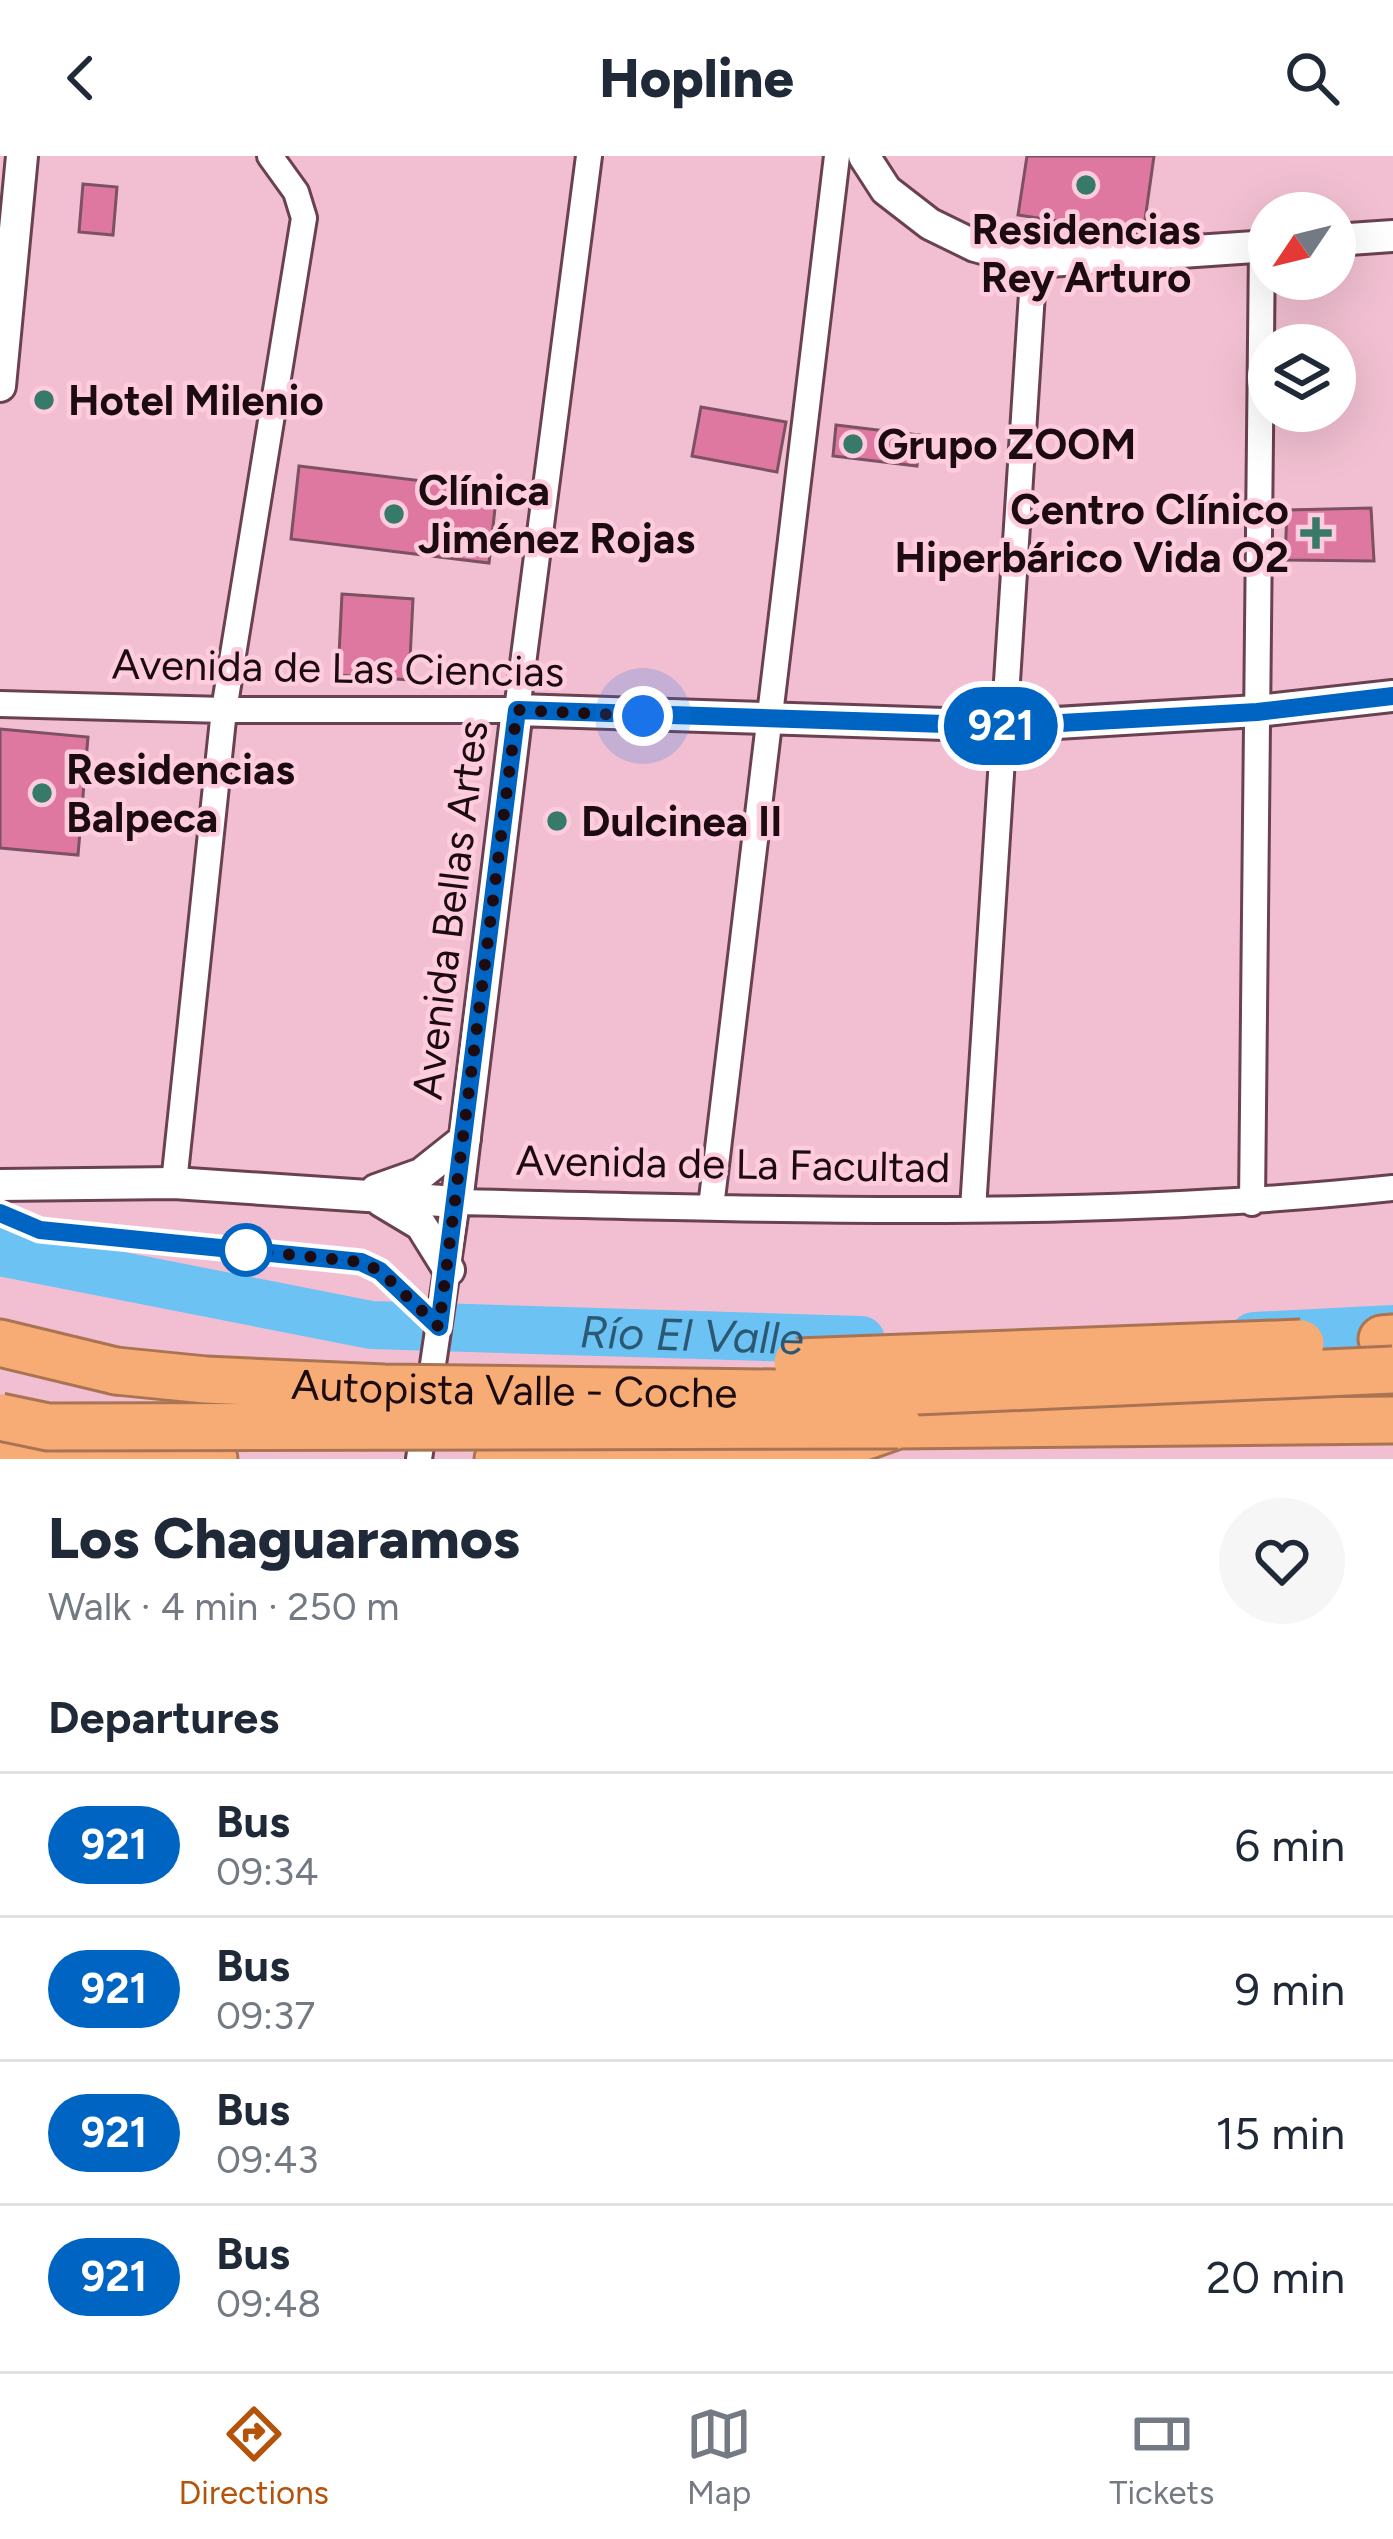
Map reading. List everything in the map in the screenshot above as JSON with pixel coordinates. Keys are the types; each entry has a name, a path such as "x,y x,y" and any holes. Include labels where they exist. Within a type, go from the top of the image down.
{"highway":[{"name":"Autopista Valle - Coche","path":"0,1314 109,1340 377,1357 844,1363 1389,1349"},
{"name":"Autopista Valle - Coche","path":"0,1343 116,1371 206,1380 384,1388 850,1394 1389,1349"},
{"path":"0,1417 48,1426 1393,1420"},
{"path":"498,1459 659,1458 832,1448 898,1425"},
{"path":"0,1440 119,1458 214,1459"}],"street":[{"path":"0,386 22,156"},
{"path":"175,1183 224,710 304,218 296,192 270,156"},
{"name":"Avenida Bellas Artes","path":"419,1459 458,1202 589,156"},
{"path":"711,1208 837,156"},
{"path":"864,156 886,190 930,224 975,246 1034,262 1248,247"},
{"path":"1356,239 1393,236"},
{"path":"973,1209 1034,262"},
{"path":"1252,1203 1265,300"},
{"name":"Avenida de Las Ciencias","path":"0,704 517,710 1006,726 1257,712 1393,696"},
{"path":"365,1193 421,1174 465,1139"},
{"name":"Avenida de La Facultad","path":"0,1185 175,1183 458,1202 973,1209 1252,1203 1393,1188"},
{"path":"365,1193 421,1225 449,1270"}],"lane":[{"path":"0,1213 40,1230 361,1262 380,1271 439,1327"}],"building":[{"name":"Residencias Rey Arturo","path":"1027,156 1154,156 1143,234 1018,215"},
{"path":"83,184 117,187 113,235 79,232"},
{"path":"701,407 786,422 777,472 692,456"},
{"path":"836,425 920,435 917,466 833,456"},
{"name":"Clínica Jiménez Rojas","path":"299,466 497,490 489,563 291,539"},
{"path":"1371,508 1374,561 1285,560 1287,510"},
{"path":"342,594 413,599 409,680 338,675"},
{"name":"Residencias Balpeca","path":"0,729 88,737 78,855 0,848"}],"waterway":[{"name":"Río El Valle","path":"0,1252 371,1325 861,1340"},
{"name":"Río El Valle","path":"1254,1336 1393,1329"}],"bus line":[{"name":"921","path":"0,1213 40,1230 361,1262 380,1271 439,1327 517,710 1006,726 1257,712 1393,696"}],"place":[{"name":"Residencias Rey Arturo","path":"1086,185"},
{"name":"Hotel Milenio","path":"44,400"},
{"name":"Grupo ZOOM","path":"853,444"},
{"name":"Clínica Jiménez Rojas","path":"394,514"},
{"name":"Centro Clínico Hiperbárico Vida O2","path":"1316,533"},
{"name":"Residencias Balpeca","path":"42,793"},
{"name":"Dulcinea II","path":"557,821"}],"route":[{"path":"246,1250 361,1262 380,1271 439,1327 517,710 643,716"}]}
